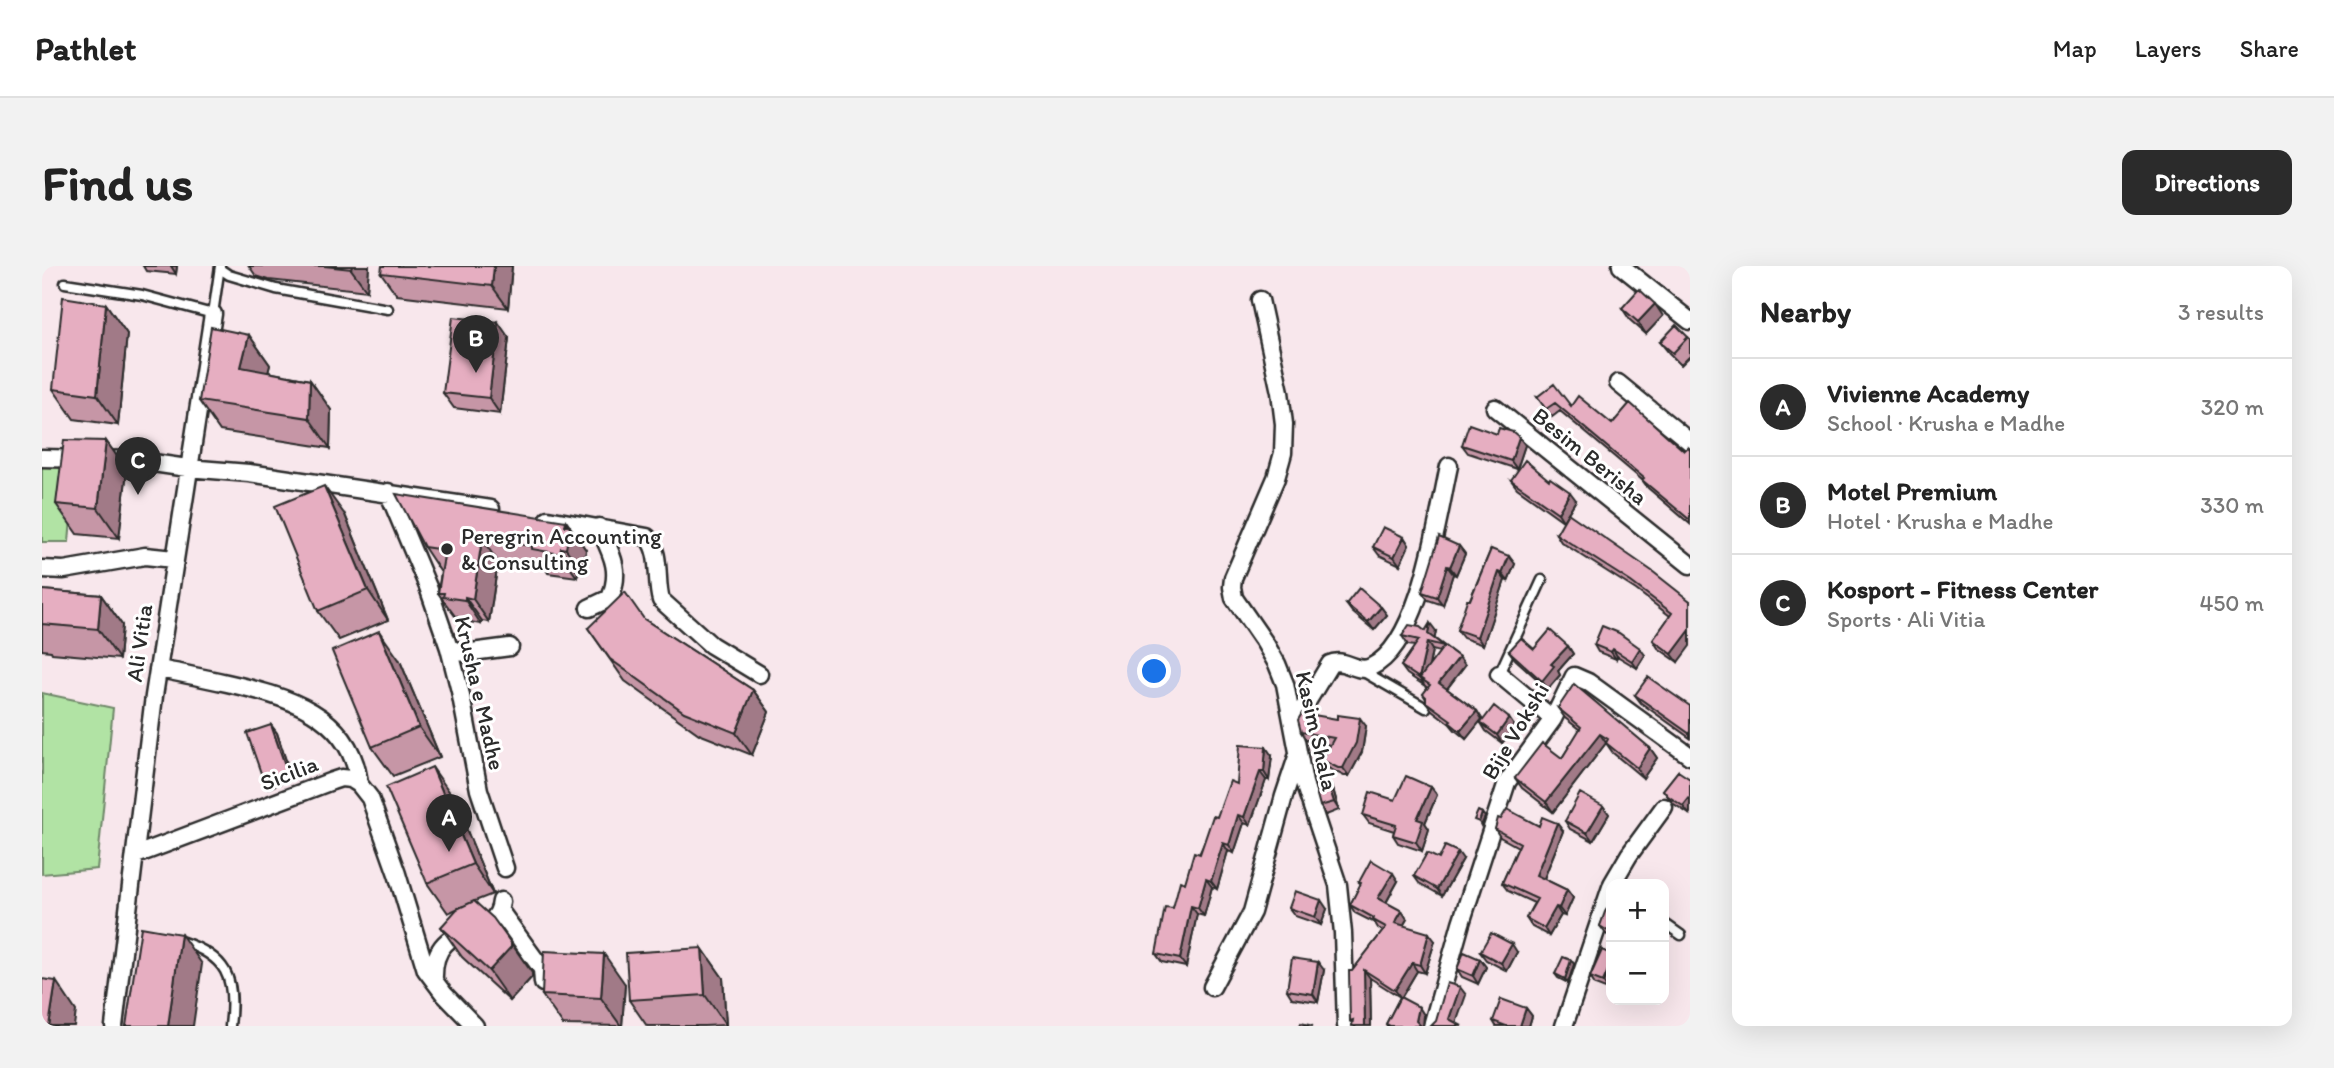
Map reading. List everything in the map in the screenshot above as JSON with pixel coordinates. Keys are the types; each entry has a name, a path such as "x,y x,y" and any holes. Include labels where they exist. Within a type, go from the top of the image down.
{"street":[{"path":"1621,266 1690,321"},
{"name":"Kasim Shala","path":"1259,300 1280,392 1283,453 1276,478 1233,578 1232,587 1240,609 1277,664 1293,724 1297,756 1311,807 1331,861 1339,894 1343,933 1346,1026"},
{"name":"Ali Vitia","path":"114,1026 129,930 158,669 187,468 213,314"},
{"path":"1618,383 1690,442"},
{"name":"Besim Berisha","path":"1494,408 1690,565"},
{"path":"42,458 133,460 187,468 249,472 506,512"},
{"path":"1293,724 1330,664 1337,661 1358,669 1369,668 1382,659 1397,641 1427,567 1436,536 1449,466"},
{"name":"Krusha e Madhe","path":"388,492 428,587 449,648 479,790 505,868"},
{"path":"533,516 647,537 653,543 656,555 661,600 711,645 759,674"},
{"path":"589,608 610,598 617,572 599,527"},
{"path":"42,569 64,570 145,556 174,559"},
{"path":"449,648 464,653 510,647"},
{"path":"158,669 271,693 300,704 321,718 342,739 353,758 359,784 370,798 397,874 422,959 435,984 475,1026"},
{"path":"1499,674 1553,719"},
{"name":"Bije Vokshi","path":"1432,1026 1461,923 1507,782 1553,719 1573,676 1588,682 1690,756"},
{"path":"1212,987 1252,912 1297,756"},
{"name":"Sicilia","path":"136,855 331,781 351,779 359,784"},
{"path":"1616,879 1629,855 1664,807"},
{"path":"1564,1026 1606,904"},
{"path":"435,984 436,956 441,948 448,940 494,920 500,906 542,968 544,983"}],"lane":[{"name":"Ali Vitia","path":"220,267 229,275 275,289 388,309"},
{"name":"Ali Vitia","path":"213,314 220,267"},
{"path":"65,283 142,295 213,314"},
{"path":"1499,674 1542,580"},
{"path":"1358,669 1426,708"},
{"path":"1669,927 1681,935"},
{"path":"167,937 201,947 222,965 229,980 232,998 230,1026"}],"green space":[{"path":"76,460 69,542 42,542 42,464"},
{"path":"42,693 113,708 97,869 42,874"}],"building":[{"path":"324,266 352,266 351,269"},
{"path":"382,266 494,266 492,286 381,273"},
{"path":"1639,289 1655,304 1638,322 1622,308"},
{"path":"63,297 106,304 97,395 53,389"},
{"path":"453,317 498,322 489,398 443,393"},
{"path":"1676,325 1688,337 1673,353 1660,342"},
{"path":"211,327 249,335 241,367 310,380 309,418 199,401"},
{"path":"1554,384 1571,406 1578,396 1612,424 1630,403 1684,451 1688,447 1690,449 1690,520 1555,403 1546,409 1537,397"},
{"path":"1469,424 1497,434 1499,428 1519,437 1511,461 1462,445"},
{"path":"64,440 106,441 98,508 56,504"},
{"path":"1525,460 1549,480 1550,478 1570,492 1558,513 1511,480"},
{"path":"324,486 368,590 318,611 275,506"},
{"path":"396,494 566,521 565,526 570,526 566,549 561,548 560,554 532,549 532,546 482,539 473,599 443,597 444,593 438,593 445,550 424,547"},
{"path":"1568,513 1652,571 1690,601 1690,630 1672,654 1653,640 1672,613 1631,582 1556,534"},
{"path":"1383,527 1404,537 1394,557 1373,547"},
{"path":"1439,537 1459,546 1450,567 1447,566 1437,597 1422,592"},
{"path":"1491,549 1509,556 1502,573 1499,572 1477,637 1457,630 1467,600 1470,600"},
{"path":"1359,588 1381,607 1368,622 1346,604"},
{"path":"42,590 101,595 98,629 42,624"},
{"path":"625,592 644,619 753,690 736,733 684,712 610,659 588,628"},
{"path":"1430,623 1428,634 1444,646 1427,642 1419,678 1401,666 1419,640 1402,636 1409,625 1425,631"},
{"path":"1602,626 1619,633 1640,648 1632,661 1613,649 1611,652 1594,645"},
{"path":"1550,630 1568,646 1551,664 1554,666 1542,681 1509,651 1521,638 1534,649"},
{"path":"379,631 419,727 372,747 332,651"},
{"path":"1444,646 1459,657 1439,683 1477,711 1460,731 1449,722 1451,720 1426,702 1423,694 1430,685 1420,678"},
{"path":"1648,677 1690,706 1690,734 1635,695"},
{"path":"1574,684 1650,748 1637,768 1606,743 1608,739 1600,734 1546,802 1515,778 1542,743 1562,758 1581,727 1558,708"},
{"path":"1494,706 1509,718 1497,735 1481,723"},
{"path":"1302,713 1337,719 1337,715 1360,718 1356,743 1343,768 1322,760 1334,738 1301,732 1298,720"},
{"path":"271,725 287,771 263,779 247,733"},
{"path":"1240,745 1266,747 1264,772 1260,772 1244,817 1238,815 1229,845 1223,843 1211,881 1206,879 1198,908 1191,906 1180,959 1156,954 1165,907 1173,908 1180,881 1185,883 1194,852 1200,854 1213,816 1217,817 1230,781 1237,784"},
{"path":"432,767 473,864 427,883 386,787"},
{"path":"1678,771 1690,779 1690,797 1683,806 1663,790"},
{"path":"1406,776 1431,787 1417,819 1423,821 1416,842 1393,835 1396,825 1363,815 1370,792 1395,800"},
{"path":"1327,781 1334,802 1320,806 1314,784"},
{"path":"1580,793 1603,806 1587,833 1565,821"},
{"path":"1507,809 1539,826 1542,817 1557,823 1536,875 1567,890 1559,908 1556,907 1544,928 1526,918 1537,899 1502,883 1520,843 1495,829 1498,818 1501,819"},
{"path":"1478,811 1482,813 1479,822 1474,820"},
{"path":"1445,846 1458,852 1437,889 1414,876 1427,853 1439,859"},
{"path":"1371,860 1393,873 1378,898 1402,911 1395,923 1429,933 1420,965 1412,963 1395,990 1364,970 1365,1026 1352,1026 1349,971 1352,971 1386,927 1350,905"},
{"path":"1295,891 1321,900 1315,917 1289,908"},
{"path":"474,901 493,918 511,943 511,947 489,971 441,927 457,909"},
{"path":"1606,910 1606,930 1600,926"},
{"path":"141,927 181,934 168,1026 126,1026"},
{"path":"1491,933 1512,944 1501,963 1480,952"},
{"path":"702,948 705,995 629,1000 626,953"},
{"path":"1602,950 1606,952 1606,975 1603,982 1590,977"},
{"path":"544,951 604,954 601,998 542,995"},
{"path":"1464,952 1480,959 1473,976 1457,969"},
{"path":"1563,957 1571,960 1565,979 1555,974"},
{"path":"1292,958 1318,962 1313,994 1287,990"},
{"path":"42,979 56,981 49,1026 42,1026"},
{"path":"1447,983 1460,987 1449,1019 1462,1026 1431,1026 1436,1021"},
{"path":"1400,997 1419,1007 1416,1021 1421,1026 1386,1024"},
{"path":"1501,999 1526,1008 1520,1026 1506,1026 1493,1021"}],"place":[{"name":"Motel Premium","path":"476,373"},
{"name":"Kosport - Fitness Center","path":"138,495"},
{"name":"Peregrin Accounting & Consulting","path":"447,549"},
{"name":"Vivienne Academy","path":"449,852"}]}
